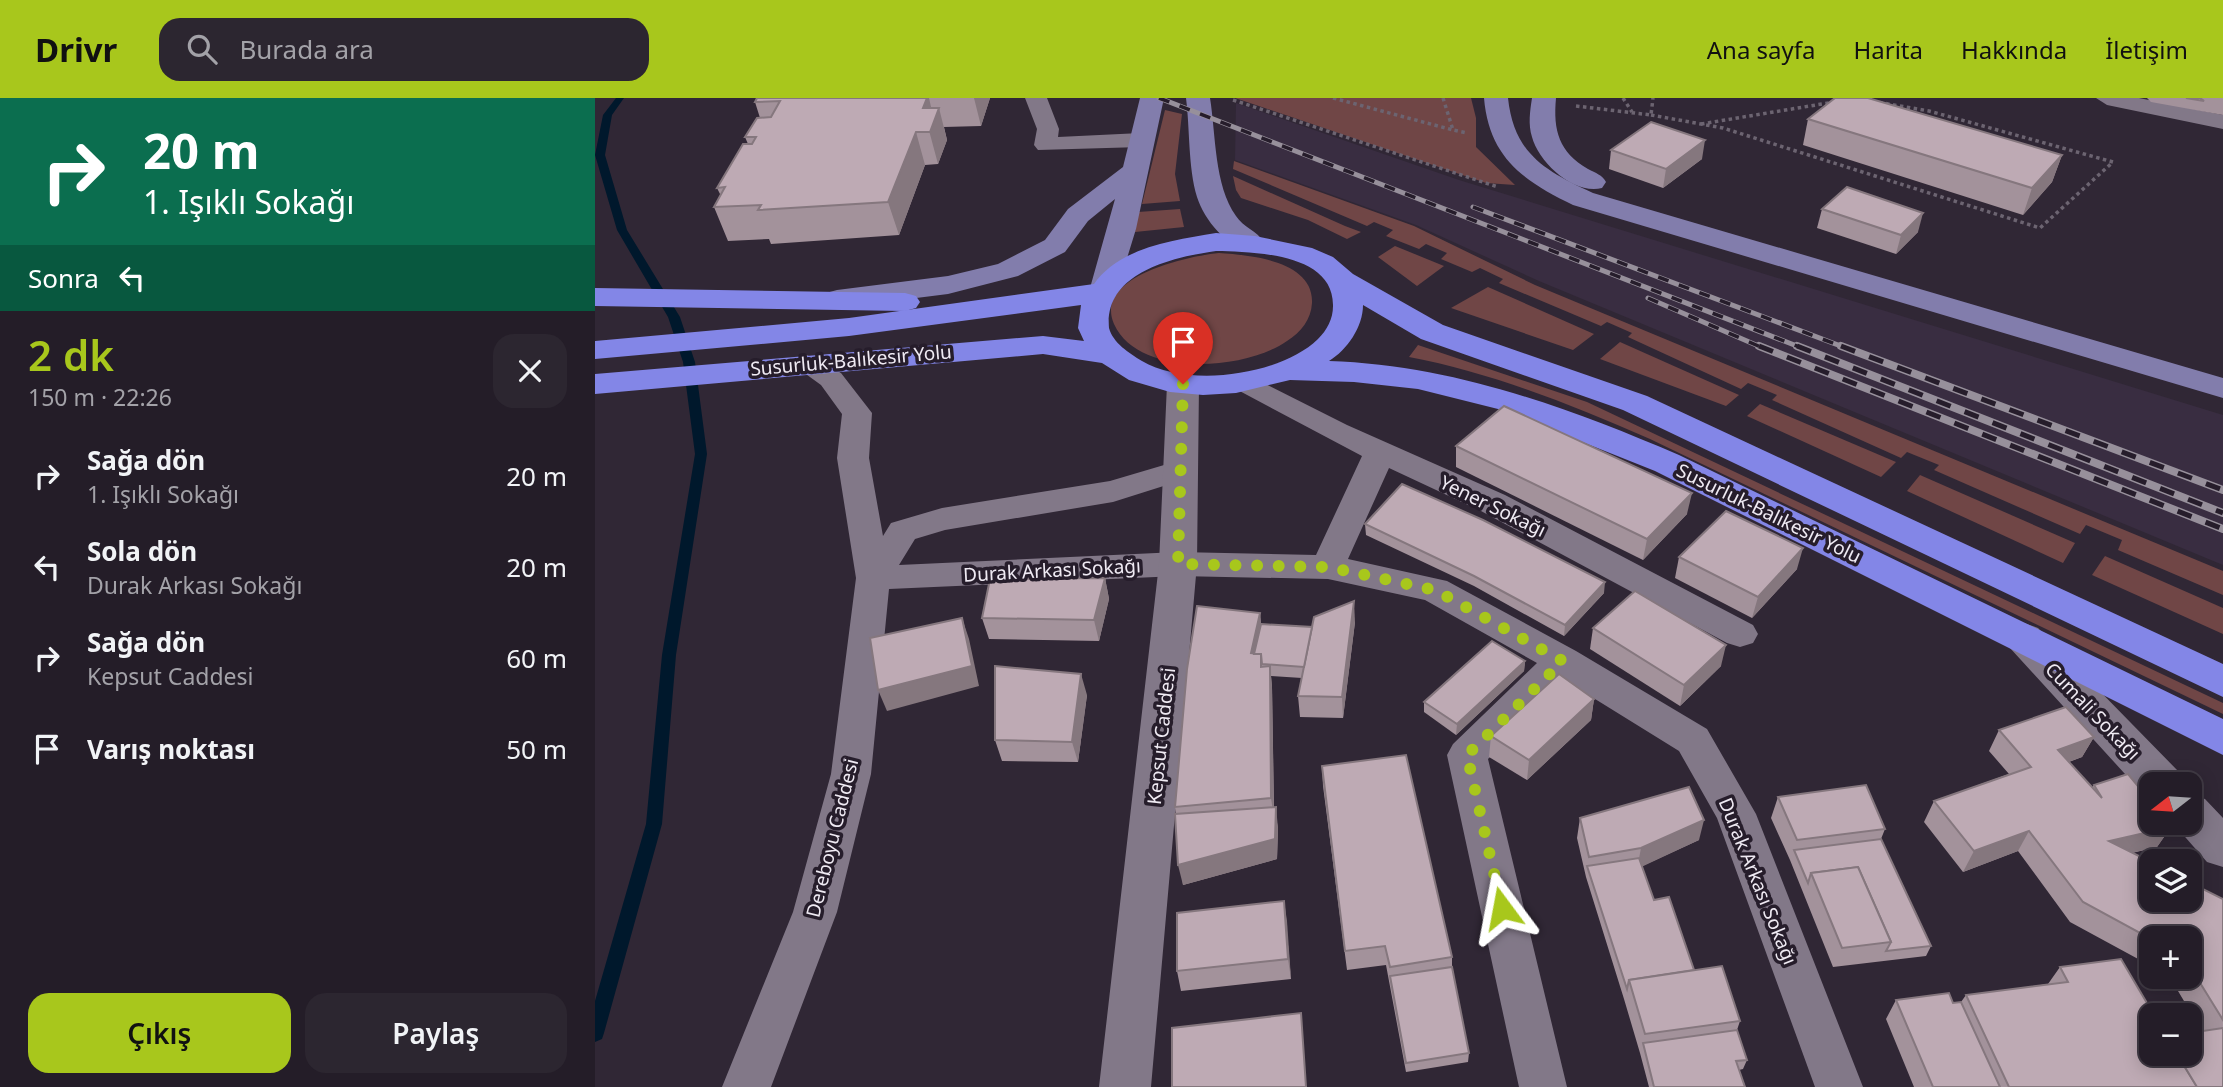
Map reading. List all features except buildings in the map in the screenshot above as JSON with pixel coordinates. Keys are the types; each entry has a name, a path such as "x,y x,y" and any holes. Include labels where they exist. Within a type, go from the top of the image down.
{"highway":[{"path":"1341,280 1350,303 1344,328 1323,351 1289,370 1244,382 1183,384 1153,377 1127,367 1107,354 1094,332 1093,310 1104,290 1125,270 1152,256 1183,247 1216,242 1250,242 1289,248 1319,261 1341,280 1432,332 1635,403 2223,682"},
{"name":"Susurluk-Balıkesir Yolu","path":"598,384 802,349 1104,290"},
{"path":"595,297 824,299 1015,307"},
{"name":"Susurluk-Balıkesir Yolu","path":"595,350 1043,345 1107,354"},
{"name":"Susurluk-Balıkesir Yolu","path":"1289,370 1359,372 1417,379 1499,397 1583,426 1667,463 2223,738"}],"main road":[{"path":"1104,290 1152,98"},
{"path":"1198,98 1211,198 1227,225 1250,242"},
{"path":"1496,98 1498,127 1519,159 1545,180 1583,199 2223,388"},
{"path":"1544,98 1540,122 1544,140 1569,170 1602,186 2223,365"},
{"path":"824,299 948,285 1008,270 1055,246 1078,215 1134,171"}],"street":[{"path":"1036,98 1048,129 1046,145 1141,140"},
{"path":"2107,98 2223,122"},
{"path":"802,349 831,379 857,413 853,458 873,578"},
{"name":"Yener Sokağı","path":"1244,382 1380,452 1493,503 1740,634"},
{"name":"Kepsut Caddesi","path":"1125,1087 1178,564 1183,384"},
{"path":"1328,567 1380,452"},
{"path":"873,578 903,531 942,519 1113,491 1181,470"},
{"name":"Durak Arkası Sokağı","path":"873,578 1178,564 1328,567 1435,590 1563,661 1692,740 1736,814 1839,1087"},
{"name":"Dereboyu Caddesi","path":"746,1087 759,1061 815,912 851,774 873,578"},
{"name":"Cumali Sokağı","path":"2024,638 2151,772"},
{"path":"1543,1087 1467,755 1563,661"},
{"path":"2202,826 2223,848"}],"path":[{"path":"1333,98 1478,136"},
{"path":"1443,98 1453,130"},
{"path":"1623,98 1632,113"},
{"path":"1651,115 1653,98"},
{"path":"1702,124 1834,102"},
{"path":"1573,106 1702,124 2040,229 2113,162 1929,111 1875,102"}],"shaded area":[{"path":"1235,98 1471,98 1476,118 1476,147 1515,185 1486,183"},
{"path":"1236,103 1459,180 2223,415 2223,565 1539,281 1416,225 1235,160"},
{"path":"1165,110 1182,114 1175,174 1180,201 1142,204"},
{"path":"1234,161 1414,226 1535,285 2223,571 2223,595 2118,550 2122,540 2086,525 2080,534 1934,470 1939,465 1907,452 1901,458 1772,400 1777,395 1748,383 1741,389 1628,337 1632,333 1607,322 1601,326 1499,283 1503,279 1480,268 1472,272 1441,259 1447,253 1426,244 1419,249 1386,236 1393,230 1374,222 1367,226 1233,169"},
{"path":"1233,176 1361,232 1347,239 1308,220 1241,198"},
{"path":"1180,209 1184,227 1135,232 1138,212"},
{"path":"1395,246 1444,266 1417,286 1378,257"},
{"path":"1219,253 1262,258 1291,269 1302,277 1310,289 1312,303 1310,315 1301,330 1269,351 1221,363 1169,361 1146,354 1127,342 1114,324 1111,307 1117,293 1130,281 1167,264"},
{"path":"1488,287 1594,334 1573,350 1451,308"},
{"path":"1620,342 1739,395 1726,406 1600,359"},
{"path":"1418,345 1587,402 2223,703 2223,714 1650,439 1532,391 1409,357"},
{"path":"1760,404 1896,462 1881,477 1747,416"},
{"path":"1920,475 2075,543 2063,563 1907,491"},
{"path":"2105,556 2223,608 2223,634 2092,575"}],"waterway":[{"path":"595,1033 654,824 669,655 701,454 689,362 674,317 622,230 600,155 608,115 620,98"}],"railway":[{"path":"1159,98 1802,348"},
{"path":"1473,207 1846,348"},
{"path":"1648,298 1763,348"},
{"path":"1759,346 2223,529"},
{"path":"1797,346 2223,513"},
{"path":"1841,346 2223,490"}],"route":[{"path":"1183,384 1178,564 1328,567 1435,590 1563,661 1467,755 1502,908"}]}
